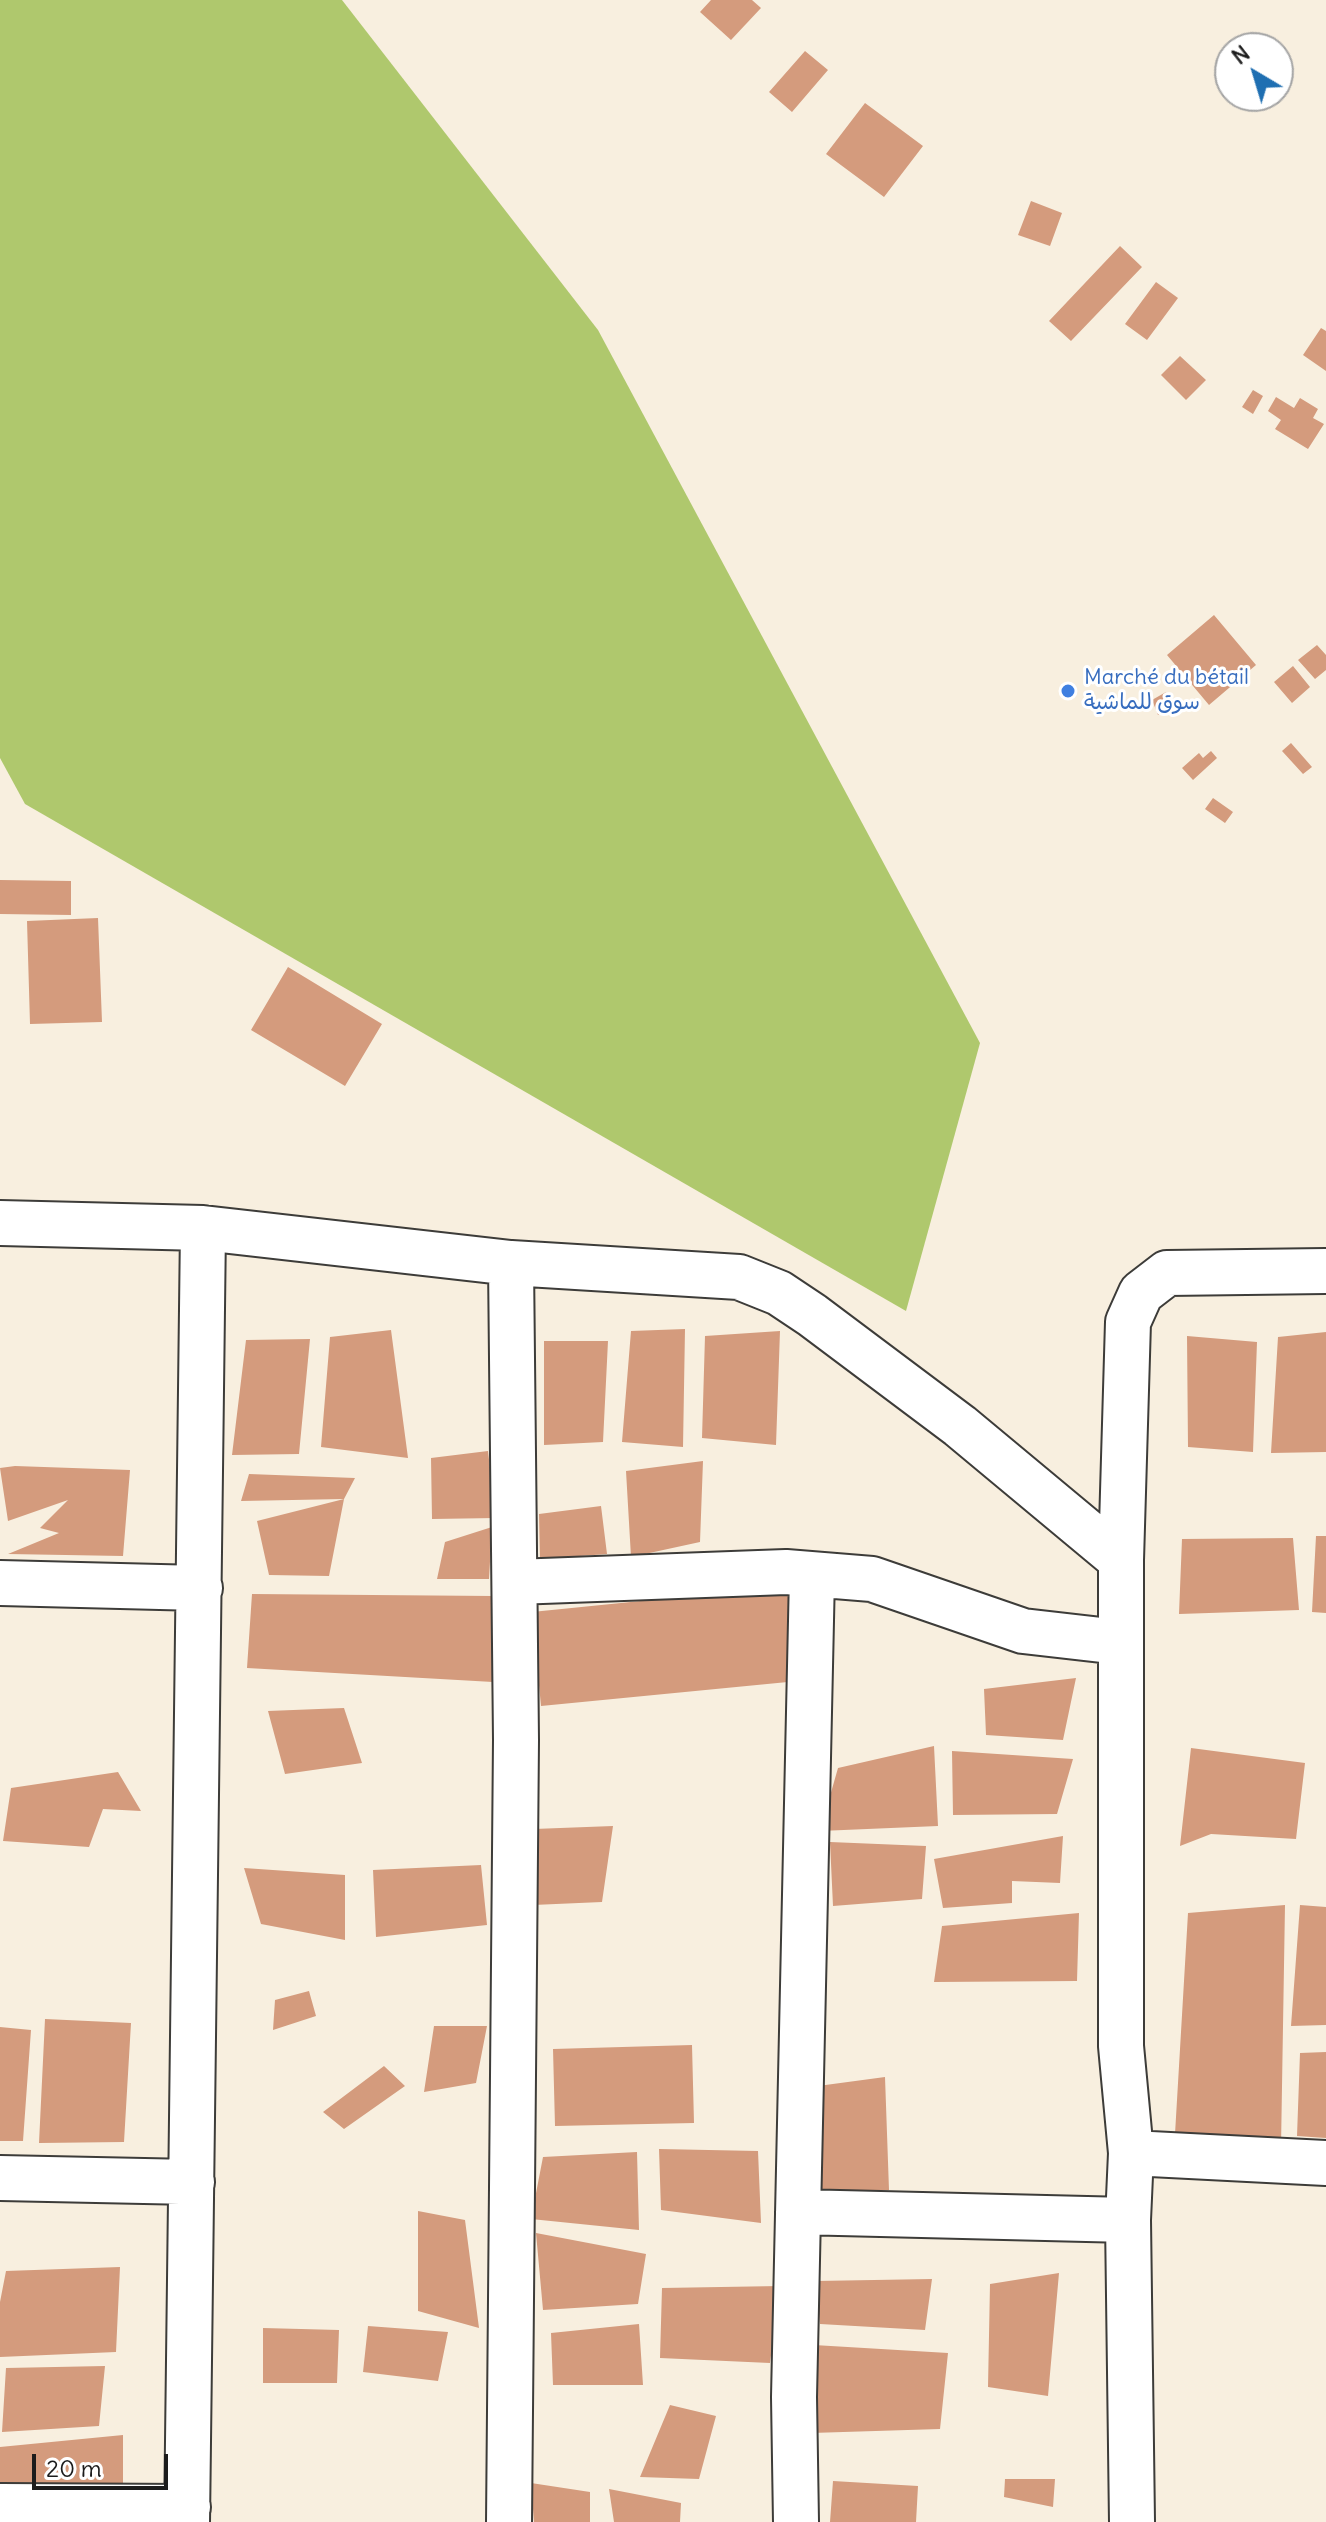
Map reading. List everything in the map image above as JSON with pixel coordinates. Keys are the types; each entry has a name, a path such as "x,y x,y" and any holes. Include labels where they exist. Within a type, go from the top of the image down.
{"street":[{"path":"0,1223 203,1228 511,1263 739,1277 779,1293 960,1426 1121,1560"},
{"path":"0,2506 188,2514 203,1228"},
{"path":"509,2522 516,1740 511,1263"},
{"path":"1132,2522 1128,2220 1131,2153 1121,2046 1123,1910 1119,1642 1128,1322 1141,1293 1167,1273 1326,1271"},
{"path":"515,1582 786,1572 872,1579 1023,1631 1119,1642"},
{"path":"796,2522 794,2397 812,1575"},
{"path":"0,1583 200,1588"},
{"path":"1131,2153 1326,2163"},
{"path":"0,2178 192,2182"},
{"path":"798,2212 1128,2220"}],"green space":[{"path":"0,0 342,0 598,330 980,1043 906,1311 25,804 0,758"}],"building":[{"path":"711,0 752,0 761,8 731,40 700,12"},
{"path":"805,51 828,70 792,112 769,92"},
{"path":"865,103 923,146 884,197 826,154"},
{"path":"1031,201 1062,213 1050,246 1018,235"},
{"path":"1120,246 1142,267 1071,341 1049,321"},
{"path":"1156,282 1178,298 1147,340 1125,324"},
{"path":"1321,328 1326,331 1326,371 1303,355"},
{"path":"1180,356 1206,380 1186,400 1161,375"},
{"path":"1253,390 1263,396 1253,414 1242,407"},
{"path":"1276,397 1294,408 1300,398 1318,409 1313,418 1324,424 1308,449 1275,429 1281,420 1268,411"},
{"path":"1214,615 1256,665 1209,705 1167,655"},
{"path":"1317,645 1326,655 1326,670 1315,679 1298,660"},
{"path":"1293,666 1310,687 1292,703 1274,682"},
{"path":"1166,692 1174,708 1158,715 1152,700"},
{"path":"1291,743 1312,767 1303,774 1282,751"},
{"path":"1211,751 1217,758 1193,780 1182,768 1199,753 1203,758"},
{"path":"1213,798 1233,812 1225,823 1205,809"},
{"path":"0,880 71,881 71,915 0,914"},
{"path":"98,918 102,1022 30,1024 27,921"},
{"path":"288,967 382,1024 345,1086 251,1030"},
{"path":"685,1329 683,1447 622,1442 631,1331"},
{"path":"391,1330 408,1458 321,1447 330,1337"},
{"path":"780,1331 776,1445 702,1438 705,1336"},
{"path":"1326,1332 1326,1452 1271,1453 1278,1337"},
{"path":"1187,1336 1257,1342 1253,1452 1188,1447"},
{"path":"310,1339 299,1454 232,1455 246,1340"},
{"path":"544,1341 608,1341 603,1442 544,1445"},
{"path":"488,1451 496,1518 432,1519 431,1458"},
{"path":"703,1461 700,1542 631,1557 626,1471"},
{"path":"0,1468 130,1470 123,1556 8,1554 59,1533 40,1528 68,1500 8,1521"},
{"path":"249,1474 355,1478 344,1499 241,1501"},
{"path":"344,1499 329,1576 269,1575 257,1521"},
{"path":"601,1506 607,1554 540,1559 539,1514"},
{"path":"492,1527 489,1579 437,1579 445,1542"},
{"path":"1316,1536 1326,1536 1326,1613 1312,1612"},
{"path":"1293,1538 1299,1610 1179,1614 1182,1539"},
{"path":"789,1586 798,1681 541,1706 532,1612"},
{"path":"252,1594 493,1596 493,1682 247,1668"},
{"path":"1076,1678 1063,1740 986,1735 984,1689"},
{"path":"344,1708 362,1763 285,1774 268,1711"},
{"path":"934,1746 938,1826 820,1831 838,1768"},
{"path":"1191,1748 1305,1763 1296,1839 1211,1834 1180,1846"},
{"path":"952,1751 1073,1759 1057,1814 953,1815"},
{"path":"118,1772 141,1811 103,1809 89,1847 3,1841 11,1788"},
{"path":"613,1826 602,1902 533,1905 534,1829"},
{"path":"1063,1836 1060,1883 1012,1881 1012,1903 943,1908 934,1859"},
{"path":"830,1842 926,1846 922,1899 833,1906"},
{"path":"481,1865 487,1925 376,1937 373,1870"},
{"path":"244,1868 345,1875 345,1940 261,1924"},
{"path":"1285,1905 1281,2147 1175,2134 1188,1913"},
{"path":"1300,1905 1326,1907 1326,2025 1291,2026"},
{"path":"1079,1913 1077,1981 934,1982 942,1926"},
{"path":"309,1991 316,2016 273,2030 275,2000"},
{"path":"45,2019 131,2023 124,2142 39,2143"},
{"path":"434,2026 487,2026 476,2083 424,2092"},
{"path":"0,2027 31,2030 23,2141 0,2141"},
{"path":"692,2045 694,2123 555,2126 553,2049"},
{"path":"1326,2052 1326,2138 1297,2136 1300,2053"},
{"path":"384,2066 405,2086 344,2129 323,2112"},
{"path":"885,2077 889,2190 819,2192 818,2086"},
{"path":"659,2149 758,2151 761,2223 661,2210"},
{"path":"637,2152 639,2230 531,2219 543,2157"},
{"path":"418,2211 465,2220 479,2328 418,2311"},
{"path":"536,2233 646,2254 638,2304 543,2310"},
{"path":"120,2267 116,2352 0,2357 0,2302 6,2271"},
{"path":"1059,2273 1048,2396 988,2387 990,2284"},
{"path":"932,2279 925,2330 820,2324 816,2281"},
{"path":"780,2286 770,2363 660,2358 662,2288"},
{"path":"639,2324 643,2385 553,2385 551,2333"},
{"path":"368,2326 448,2332 438,2381 363,2372"},
{"path":"263,2328 339,2330 337,2383 263,2383"},
{"path":"814,2345 948,2353 940,2429 811,2433"},
{"path":"105,2366 99,2426 2,2432 6,2368"},
{"path":"670,2405 716,2416 699,2479 640,2477"},
{"path":"123,2435 123,2497 0,2485 0,2447"},
{"path":"1005,2479 1055,2479 1053,2507 1004,2497"},
{"path":"833,2481 918,2486 916,2522 830,2522"},
{"path":"531,2483 590,2492 590,2522 534,2522"},
{"path":"609,2489 681,2503 680,2522 614,2522"}],"place":[{"name":"Marché du bétail سوق للماشية","path":"1068,691"}]}
